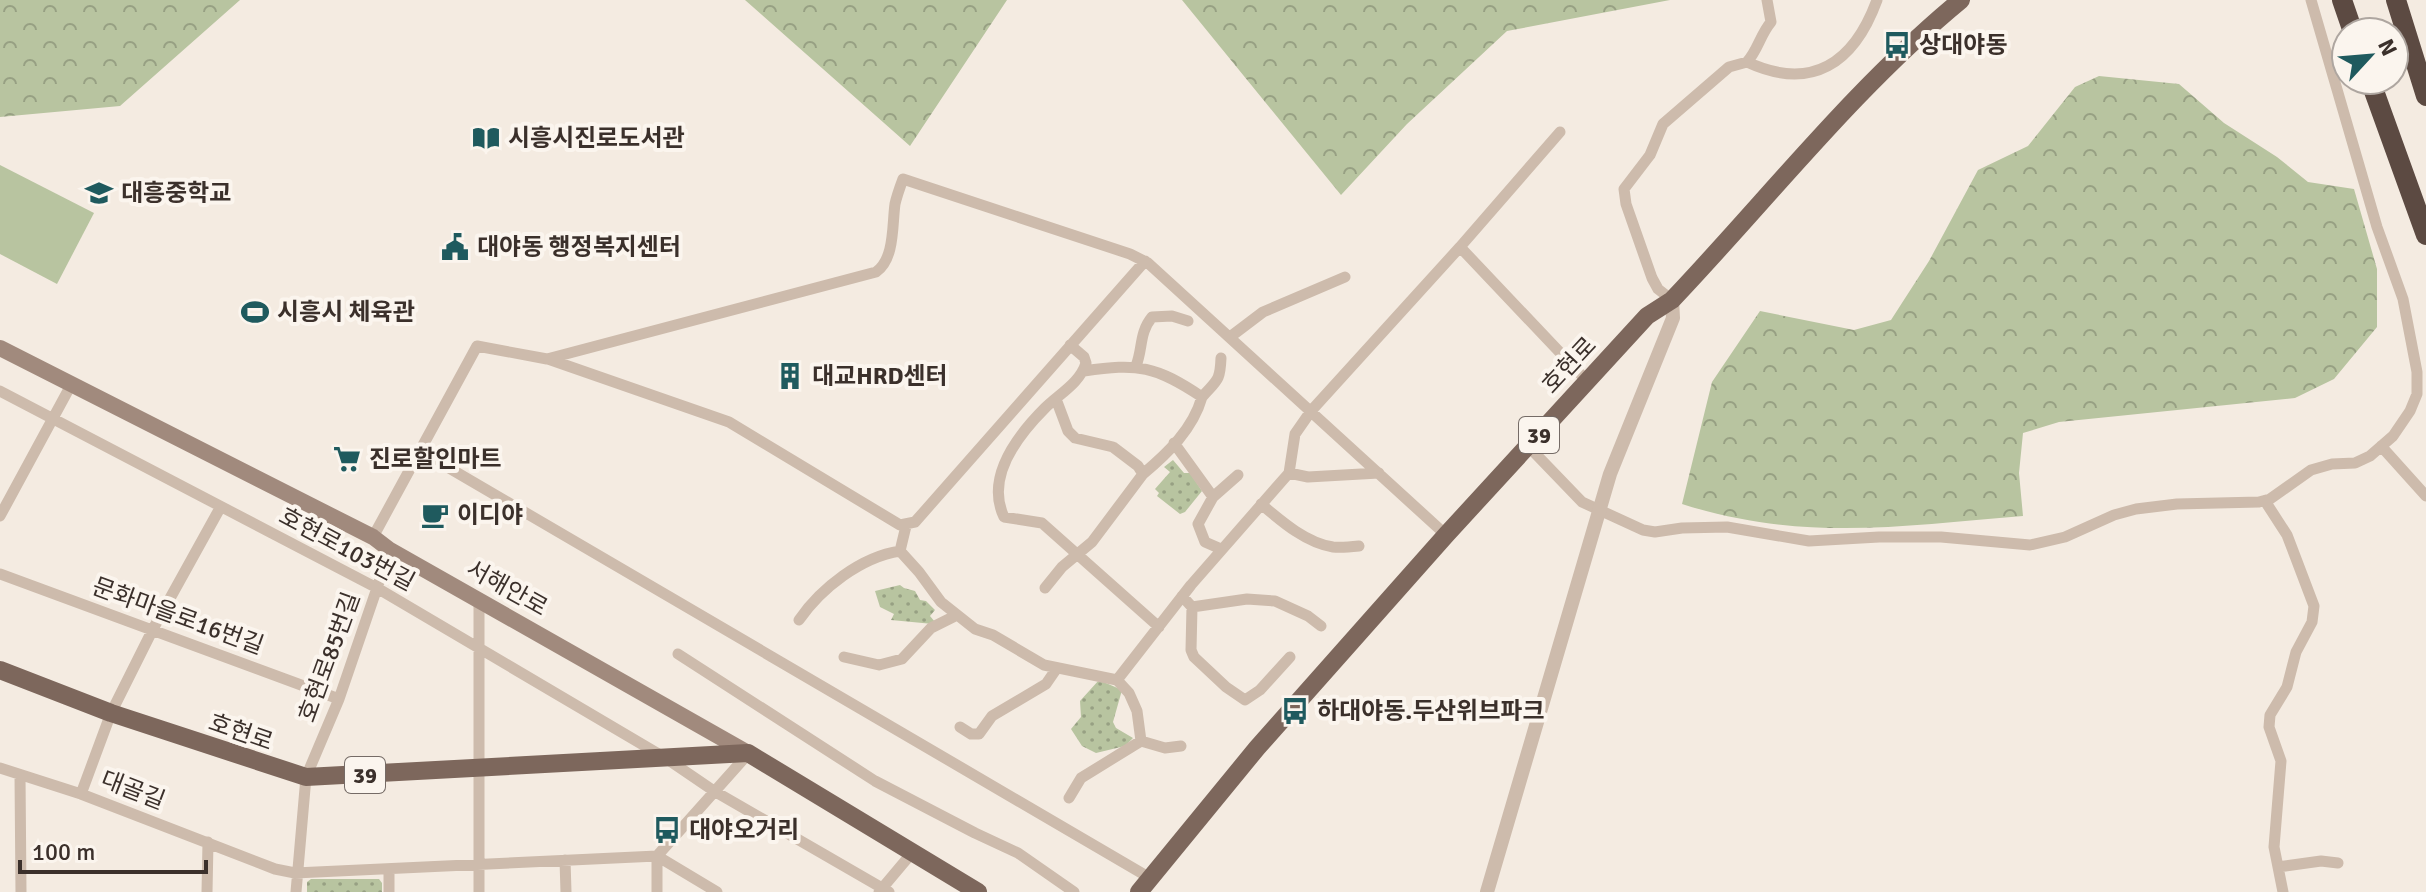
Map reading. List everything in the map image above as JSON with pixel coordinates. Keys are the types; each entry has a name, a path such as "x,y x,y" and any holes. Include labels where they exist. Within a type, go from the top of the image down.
{"highway":[{"path":"2396,0 2426,96"},
{"path":"2376,96 2423,228"}],"main road":[{"name":"호현로","path":"1144,885 1257,748 1586,380 1647,316 1672,300 1860,95 1961,0"},
{"name":"서해안로","path":"0,348 373,537 390,550 748,753 978,892"},
{"name":"호현로","path":"0,670 111,713 306,777 748,753"}],"street":[{"path":"1487,892 1599,509 1630,421 1673,318 1672,300 1658,289 1652,278 1626,204 1624,189 1650,155 1663,124 1729,67 1747,62 1757,51 1762,33 1771,22 1767,0"},
{"path":"1747,62 1767,72 1796,74 1820,71 1834,64 1852,47 1867,26 1877,0"},
{"path":"1529,447 1582,502 1643,530 1655,532 1727,527 1809,541 1941,537 2020,545 2059,539 2136,509 2265,501 2311,470 2332,464 2359,462 2393,436 2410,411 2418,388 2417,372 2401,291 2377,227 2311,0"},
{"path":"1117,680 1221,549 1289,473 1295,434 1311,411 1560,132"},
{"path":"547,359 876,272 882,268 890,250 896,199 903,179 1145,261 1446,535"},
{"path":"1460,247 1586,380"},
{"path":"373,537 477,346 547,359 729,422 906,526 915,522 1145,261"},
{"path":"1230,337 1263,312 1345,277"},
{"path":"1136,366 1141,353 1140,341 1152,317 1172,316 1188,321"},
{"path":"1070,345 1084,357 1084,371 1045,408 1008,454 999,479 999,505 1004,517 1042,523 1159,627"},
{"path":"1045,588 1062,567 1080,555 1113,517 1143,474 1197,415 1202,397 1220,377 1221,358"},
{"path":"1084,371 1136,366 1148,368 1180,382 1202,397"},
{"path":"0,516 71,385"},
{"name":"호현로103번길","path":"0,391 377,588 479,646 667,759 714,791 884,891"},
{"path":"1056,399 1068,431 1075,438 1113,447 1138,466 1143,474"},
{"path":"1174,443 1213,497"},
{"path":"2381,446 2426,496"},
{"path":"420,451 1144,885"},
{"path":"1289,473 1308,477 1379,473"},
{"path":"1221,549 1205,542 1198,524 1213,497 1238,475"},
{"path":"2265,501 2287,535 2314,606 2312,622 2296,652 2287,687 2270,715 2269,727 2281,761 2274,829 2283,892"},
{"path":"1261,504 1282,522 1313,541 1333,547 1359,546"},
{"path":"81,794 111,713 220,508"},
{"path":"900,551 906,526"},
{"name":"호현로85번길","path":"296,892 295,873 306,777 339,699 390,550"},
{"path":"900,551 941,602 975,629 993,635 1044,665 1117,680 1129,693 1137,711 1141,741"},
{"path":"799,620 811,602 842,578 883,553 900,551"},
{"name":"문화마을로16번길","path":"0,574 339,699"},
{"path":"1182,596 1192,607 1191,650 1194,657 1245,700 1260,690 1290,657"},
{"path":"1192,607 1247,599 1275,601 1308,616 1321,626"},
{"path":"479,600 479,892"},
{"path":"844,657 879,665 902,659 931,628 955,616"},
{"path":"678,654 875,781 1018,853 1074,892"},
{"path":"960,727 971,734 979,734 992,716 1046,684 1057,668"},
{"path":"1069,798 1081,778 1141,741 1165,748 1181,746"},
{"path":"657,892 657,856 748,753"},
{"name":"대골길","path":"0,768 81,794 275,869 295,873 657,856"},
{"path":"20,775 21,892"},
{"path":"207,892 208,842"},
{"path":"884,891 911,854"},
{"path":"657,856 717,892"},
{"path":"565,860 566,892"},
{"path":"2278,867 2321,861 2338,863"},
{"path":"389,869 389,892"}],"green space":[{"path":"0,0 240,0 120,106 0,117"},
{"path":"745,0 1007,0 910,146"},
{"path":"1182,0 1670,0 1507,31 1407,124 1341,195"},
{"path":"2099,76 2179,84 2224,123 2277,157 2308,182 2354,189 2377,269 2377,327 2334,379 2295,398 2059,422 2023,433 2019,473 2023,516 1893,527 1810,527 1726,516 1682,504 1712,382 1760,311 1854,330 1891,320 1929,261 1978,170 2028,146 2075,87"},
{"path":"0,165 94,213 57,284 0,254"},
{"path":"1173,460 1184,473 1190,473 1202,491 1180,514 1157,496 1159,493 1155,489 1170,472 1164,467"},
{"path":"900,585 915,591 920,600 926,601 935,610 930,616 935,622 933,624 891,620 894,614 880,607 875,591"},
{"path":"1099,680 1122,690 1113,722 1116,728 1133,738 1125,746 1096,753 1082,746 1071,729 1081,717 1080,701"},
{"path":"311,879 379,879 382,892 307,892 307,882"}],"place":[{"name":"상대야동","path":"1897,45"},
{"name":"시흥시진로도서관","path":"486,138"},
{"name":"대흥중학교","path":"99,193"},
{"name":"대야동 행정복지센터","path":"455,247"},
{"name":"시흥시 체육관","path":"255,312"},
{"name":"대교HRD센터","path":"790,376"},
{"name":"진로할인마트","path":"347,459"},
{"name":"이디야","path":"435,515"},
{"name":"하대야동.두산위브파크","path":"1295,711"},
{"name":"대야오거리","path":"667,830"}]}
